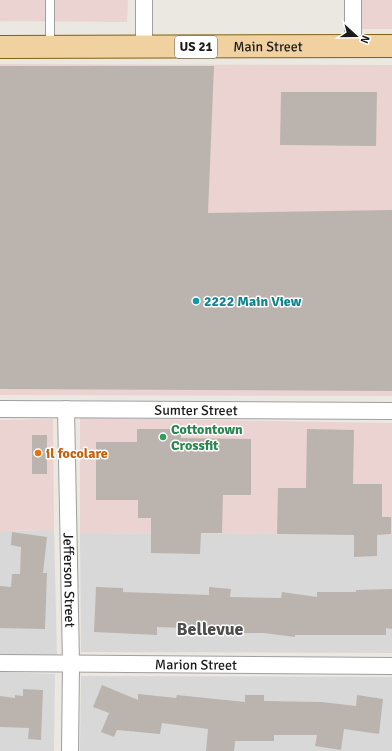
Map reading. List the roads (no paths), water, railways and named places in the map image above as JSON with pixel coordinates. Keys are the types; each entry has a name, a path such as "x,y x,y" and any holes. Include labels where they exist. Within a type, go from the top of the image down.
{"main road":[{"name":"Main Street","path":"0,47 392,46"}],"street":[{"path":"144,0 144,47"},
{"path":"353,0 353,46"},
{"name":"Sumter Street","path":"0,409 392,411"},
{"name":"Jefferson Street","path":"66,410 71,663 70,751"},
{"name":"Marion Street","path":"0,662 392,666"}],"lane":[{"path":"50,0 50,47"}],"place":[{"name":"2222 Main View","path":"196,301"},
{"name":"Cottontown Crossfit","path":"163,437"},
{"name":"il focolare","path":"38,453"}],"district":[{"name":"Bellevue","path":"210,629"}]}
